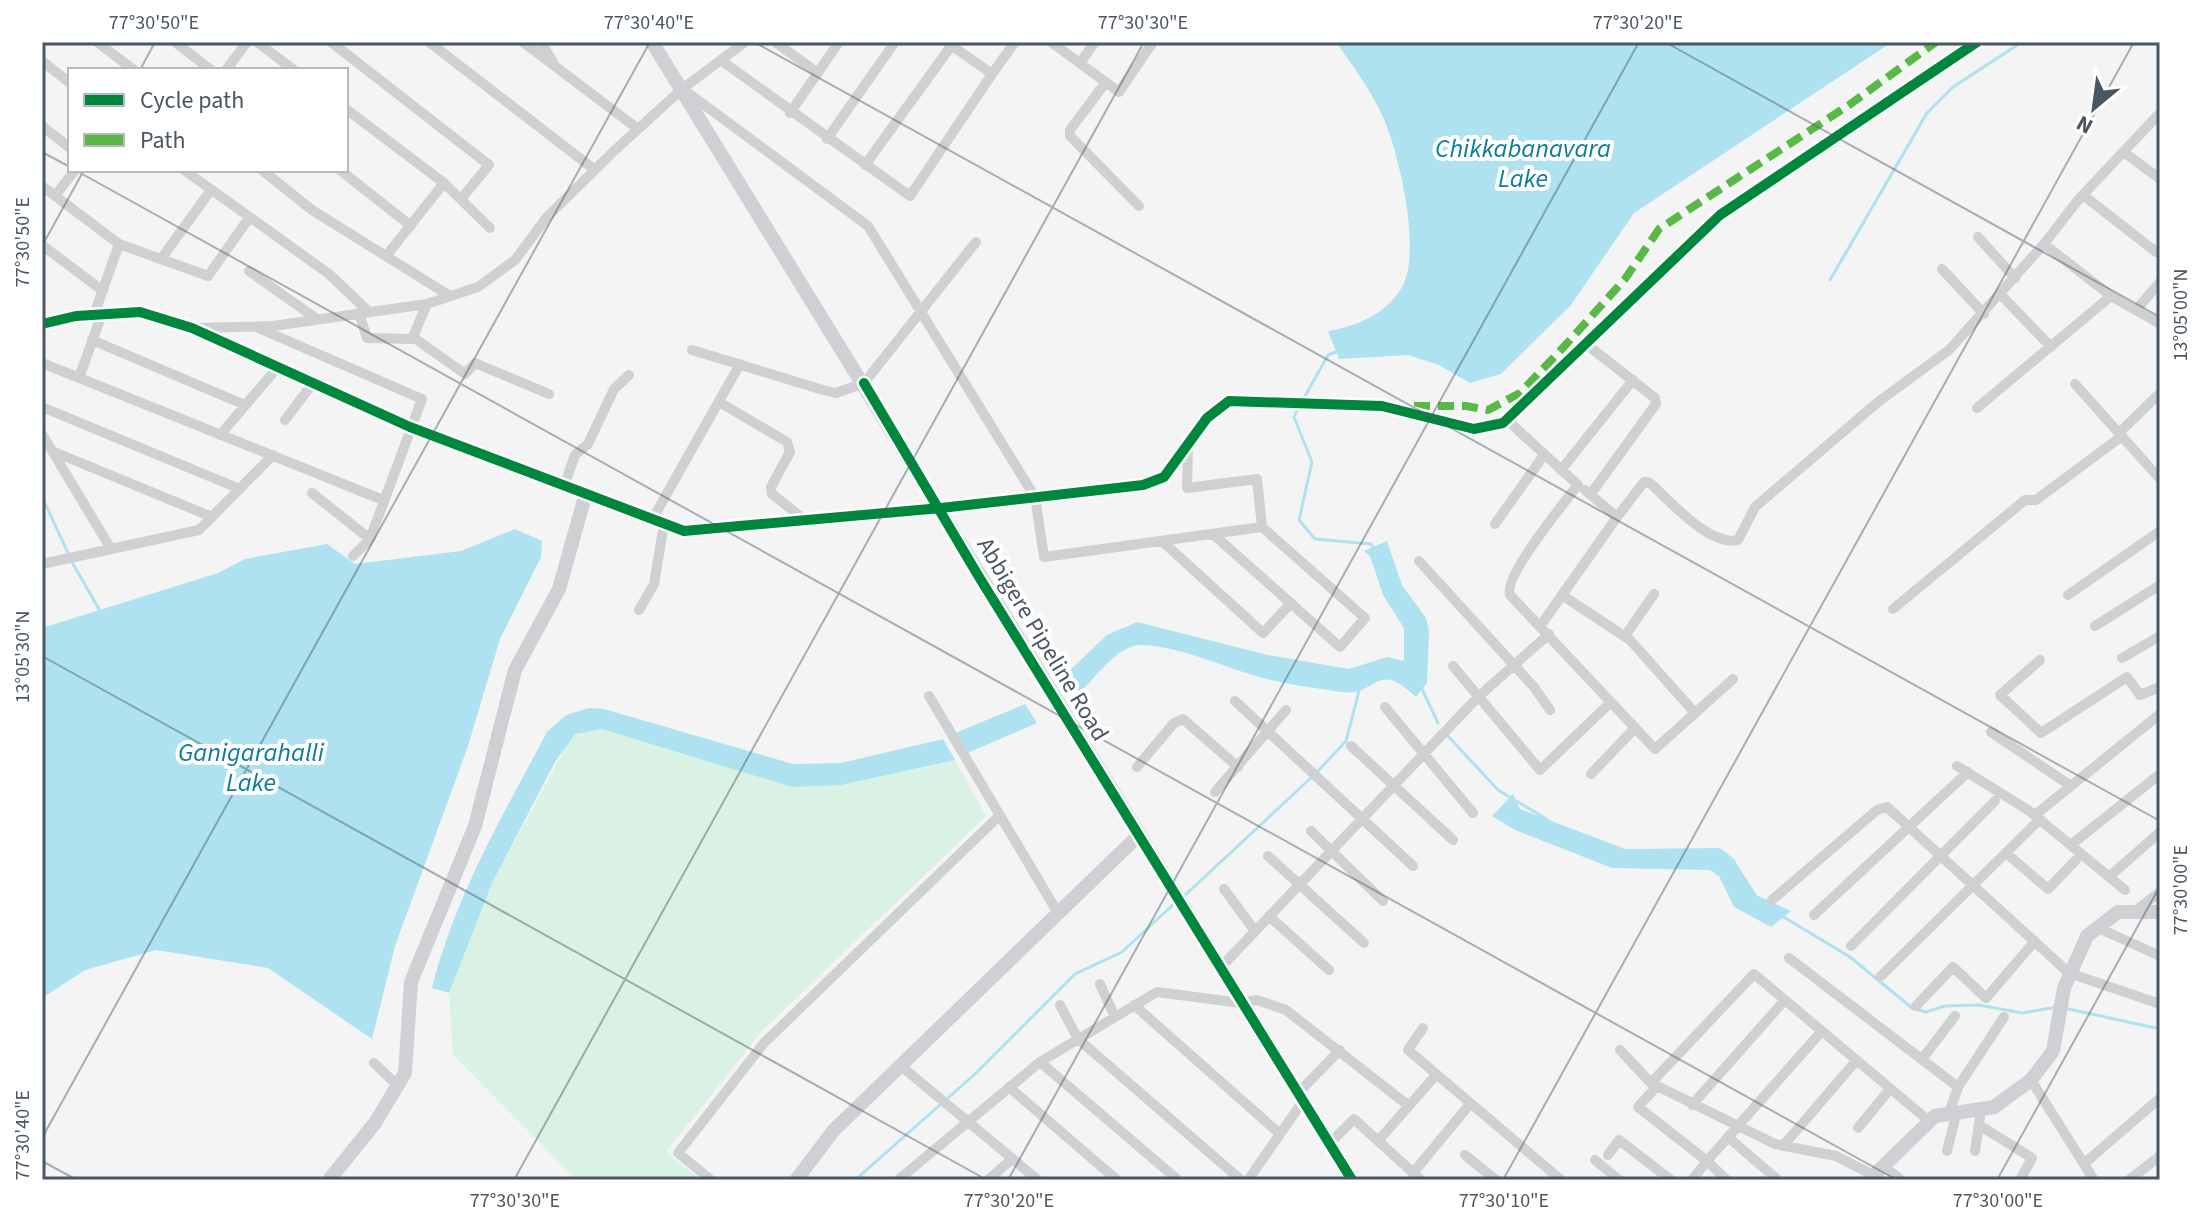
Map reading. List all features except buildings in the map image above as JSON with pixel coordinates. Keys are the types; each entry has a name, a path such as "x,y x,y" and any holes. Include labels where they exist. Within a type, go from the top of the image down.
{"street":[{"path":"97,42 131,68"},
{"path":"175,42 208,68"},
{"path":"228,68 247,42"},
{"path":"257,42 291,68"},
{"path":"331,42 489,165 461,199"},
{"path":"429,42 595,170"},
{"path":"523,42 638,129"},
{"path":"541,42 556,67"},
{"name":"Abbigere Pipeline Road","path":"652,42 1352,1180"},
{"path":"192,328 254,326 427,304 478,287 515,260 547,217 638,129 682,89 745,42"},
{"path":"775,42 818,73"},
{"path":"790,113 839,42"},
{"path":"827,139 895,42"},
{"path":"722,61 790,113 910,196 1015,42"},
{"path":"1051,42 1119,92 1153,42"},
{"path":"1080,63 1095,42"},
{"path":"42,324 140,312 192,328 410,427 684,531 941,508 1155,481 1164,477 1222,404 1268,402 1382,406 1474,429 1486,429 1507,420 1720,215 1977,42"},
{"path":"865,165 950,43 992,74"},
{"path":"42,61 68,81"},
{"path":"1106,82 1070,130 1070,136 1139,206"},
{"path":"682,89 868,226 1035,497 1044,557 1262,527"},
{"path":"348,111 444,183 490,228"},
{"path":"1541,625 1644,482 1650,483 1720,541 1738,540 1755,507 1878,402 1941,357 1984,314 2083,195 2160,113"},
{"path":"42,126 68,146"},
{"path":"2125,153 2160,179"},
{"path":"55,196 73,172"},
{"path":"187,172 329,274 363,312 367,338 413,337 465,374 475,363 549,394"},
{"path":"264,172 312,210 450,296"},
{"path":"343,172 411,226"},
{"path":"386,256 444,183"},
{"path":"42,186 119,244 208,276 249,218"},
{"path":"161,259 211,190"},
{"path":"2083,195 2156,252"},
{"path":"1978,237 2015,278"},
{"path":"692,350 836,393 864,383 976,242"},
{"path":"79,378 119,244"},
{"path":"2044,244 2111,296 2160,324"},
{"path":"42,245 103,291"},
{"path":"1942,269 1984,314"},
{"path":"249,271 317,319"},
{"path":"2136,310 2160,282"},
{"path":"2001,295 2051,347"},
{"path":"1977,408 2111,296"},
{"path":"413,337 427,304"},
{"path":"254,326 422,399 370,539 353,556"},
{"path":"92,340 245,405"},
{"path":"1586,344 1655,398 1654,410 1590,495"},
{"path":"42,363 383,500"},
{"path":"639,610 654,584 658,522 740,364"},
{"path":"220,435 278,367"},
{"path":"564,486 575,455 588,444 614,389 629,375"},
{"path":"1561,470 1633,380"},
{"path":"285,420 313,383"},
{"path":"2075,384 2160,479"},
{"path":"1893,609 2025,500 2036,500 2120,435 2160,393"},
{"path":"719,402 787,442 790,452 771,487 772,494 805,520"},
{"path":"42,407 240,489"},
{"path":"1507,420 1617,517"},
{"path":"42,434 111,549"},
{"path":"1188,445 1187,488 1257,479 1262,527 1365,618 1340,647 1214,535"},
{"path":"52,451 212,517"},
{"path":"42,564 199,530 273,455"},
{"path":"1495,524 1544,455"},
{"path":"1578,485 1508,586 1510,595 1655,749 1733,679"},
{"path":"312,493 370,539"},
{"path":"329,1180 375,1123 398,1086 408,1053 405,1035 411,982 475,826 515,670 559,589 586,493"},
{"path":"2068,595 2160,531"},
{"path":"1163,542 1263,633 1291,603"},
{"path":"1419,561 1512,667 1534,687 1550,710"},
{"path":"2095,626 2160,585"},
{"path":"1625,636 1654,594"},
{"path":"1562,595 1625,636 1695,713"},
{"path":"1221,967 1478,697 1549,634"},
{"path":"2122,658 2160,636"},
{"path":"2040,660 2000,695 2041,733 2127,677 2140,695 2160,687"},
{"path":"1453,666 1540,770 1610,703"},
{"path":"929,696 1058,913"},
{"path":"1235,701 1413,866"},
{"path":"1385,707 1473,813"},
{"path":"1215,792 1286,710"},
{"path":"1880,977 2071,786 2160,714"},
{"path":"1137,767 1174,723 1183,719 1238,767"},
{"path":"1591,774 1634,729"},
{"path":"1991,732 2071,786"},
{"path":"1351,746 1453,840"},
{"path":"1957,766 2038,817 2125,890"},
{"path":"1814,915 1968,772"},
{"path":"2072,844 2160,774"},
{"path":"1851,946 1995,801"},
{"path":"1772,900 1881,807 1887,807 1907,829 1975,884 2069,973 2160,1004"},
{"path":"711,1180 678,1153 764,1043 999,816"},
{"path":"1311,831 1383,901"},
{"path":"2110,876 2160,832"},
{"path":"796,1180 834,1130 1140,834"},
{"path":"2006,853 2048,889 2076,860"},
{"path":"1268,856 1364,943"},
{"path":"1224,889 1255,931"},
{"path":"2134,912 2160,892"},
{"path":"1975,1151 1980,1118 2031,1080 2053,1051 2069,973 2087,936 2118,912 2160,912"},
{"path":"1269,916 1329,970"},
{"path":"2096,927 2160,956"},
{"path":"1916,1006 1953,967 1986,998 2035,941"},
{"path":"1789,958 1958,1087"},
{"path":"1727,1180 1638,1107 1654,1084 1754,974 1929,1121"},
{"path":"1100,984 1115,1017"},
{"path":"898,1180 1040,1062 1157,992 1241,1003 1257,1000 1278,1006 1340,1050 1409,1106"},
{"path":"1692,1105 1784,1001"},
{"path":"1060,1005 1078,1039 1241,1180"},
{"path":"1134,1005 1280,1134"},
{"path":"1922,1059 1955,1016"},
{"path":"1947,1151 1958,1087 2004,1017"},
{"path":"1423,1028 1408,1050 1561,1180"},
{"path":"1692,1180 1821,1032"},
{"path":"1248,1180 1301,1097 1340,1050"},
{"path":"1620,1050 1654,1084 1738,1129 1783,1146 1836,1156 1875,1173 1901,1180"},
{"path":"1783,1146 1856,1061"},
{"path":"1040,1062 1178,1180"},
{"path":"374,1063 398,1086"},
{"path":"901,1066 1038,1180"},
{"path":"1378,1141 1436,1075"},
{"path":"2031,1080 2086,1162 2094,1180"},
{"path":"1009,1087 1117,1180"},
{"path":"1858,1128 1889,1090"},
{"path":"2086,1162 2160,1098"},
{"path":"1329,1144 1354,1119 1417,1176 1470,1104"},
{"path":"1875,1173 1929,1121 1953,1112 1980,1118 2032,1158 2020,1180"},
{"path":"1729,1138 1778,1180"},
{"path":"1608,1155 1619,1140 1671,1180"},
{"path":"1465,1155 1496,1180"},
{"path":"2129,1180 2160,1156"},
{"path":"988,1180 1012,1159"},
{"path":"1595,1160 1619,1180"}],"green space":[{"path":"587,729 601,729 841,785 955,760 986,816 761,1032 666,1152 700,1180 577,1180 453,1055 449,993 465,945 492,883 571,737"}],"water":[{"name":"Chikkabanavara Lake","path":"1336,42 1892,42 1634,213 1571,305 1501,374 1470,383 1439,365 1408,355 1339,359 1328,331 1359,323 1387,306 1401,289 1410,253 1406,203 1389,131 1372,96"},
{"name":"Ganigarahalli Lake","path":"515,529 542,541 541,557 500,639 467,749 395,946 372,1039 268,968 156,950 85,970 42,998 42,628 218,573 245,559 327,544 355,564 461,551"},
{"path":"1387,541 1402,585 1426,618 1429,630 1427,683 1416,697 1392,680 1377,682 1353,692 1341,692 1273,680 1168,648 1139,645 1122,651 1078,695 1065,675 1107,635 1137,622 1268,655 1349,669 1387,657 1404,661 1404,628 1383,595 1370,556 1364,551"},
{"path":"1025,704 1037,723 965,754 953,734"},
{"path":"589,708 604,709 793,764 841,763 943,739 955,760 841,785 792,787 602,729 575,734 555,762 492,883 449,993 432,988 467,888 547,732 566,715"},
{"path":"1513,794 1520,809 1625,849 1720,848 1734,859 1754,894 1791,911 1771,927 1734,907 1719,876 1710,870 1612,868 1515,830 1492,816"}],"waterway":[{"path":"1830,280 1927,113 1953,87 2022,42"},
{"path":"1304,398 1328,355 1338,351"},
{"path":"1298,408 1294,417 1312,462 1299,520 1315,539 1371,544 1373,548"},
{"path":"42,497 69,555"},
{"path":"72,562 100,611"},
{"path":"1421,687 1438,723"},
{"path":"1318,771 1346,741 1359,691"},
{"path":"1448,736 1498,790 1548,820"},
{"path":"1183,897 1312,777"},
{"path":"1735,864 1757,898"},
{"path":"855,1180 975,1074 1075,974 1122,952 1177,901"},
{"path":"1782,916 1850,957 1912,1008 1926,1012 1945,1006 1979,1005 2022,1013 2057,1007"},
{"path":"2064,1008 2160,1029"}],"marked path":[{"path":"1414,406 1466,406 1488,410 1520,393 1625,279 1659,229 1849,105 1936,42"}],"cycle path":[{"path":"42,324 76,316 140,312 192,328 410,427 684,531 941,508 1143,485 1164,477 1207,418 1229,401 1382,406 1474,429 1503,423 1720,215 1977,42"},
{"path":"864,383 979,577 1352,1180"}]}
